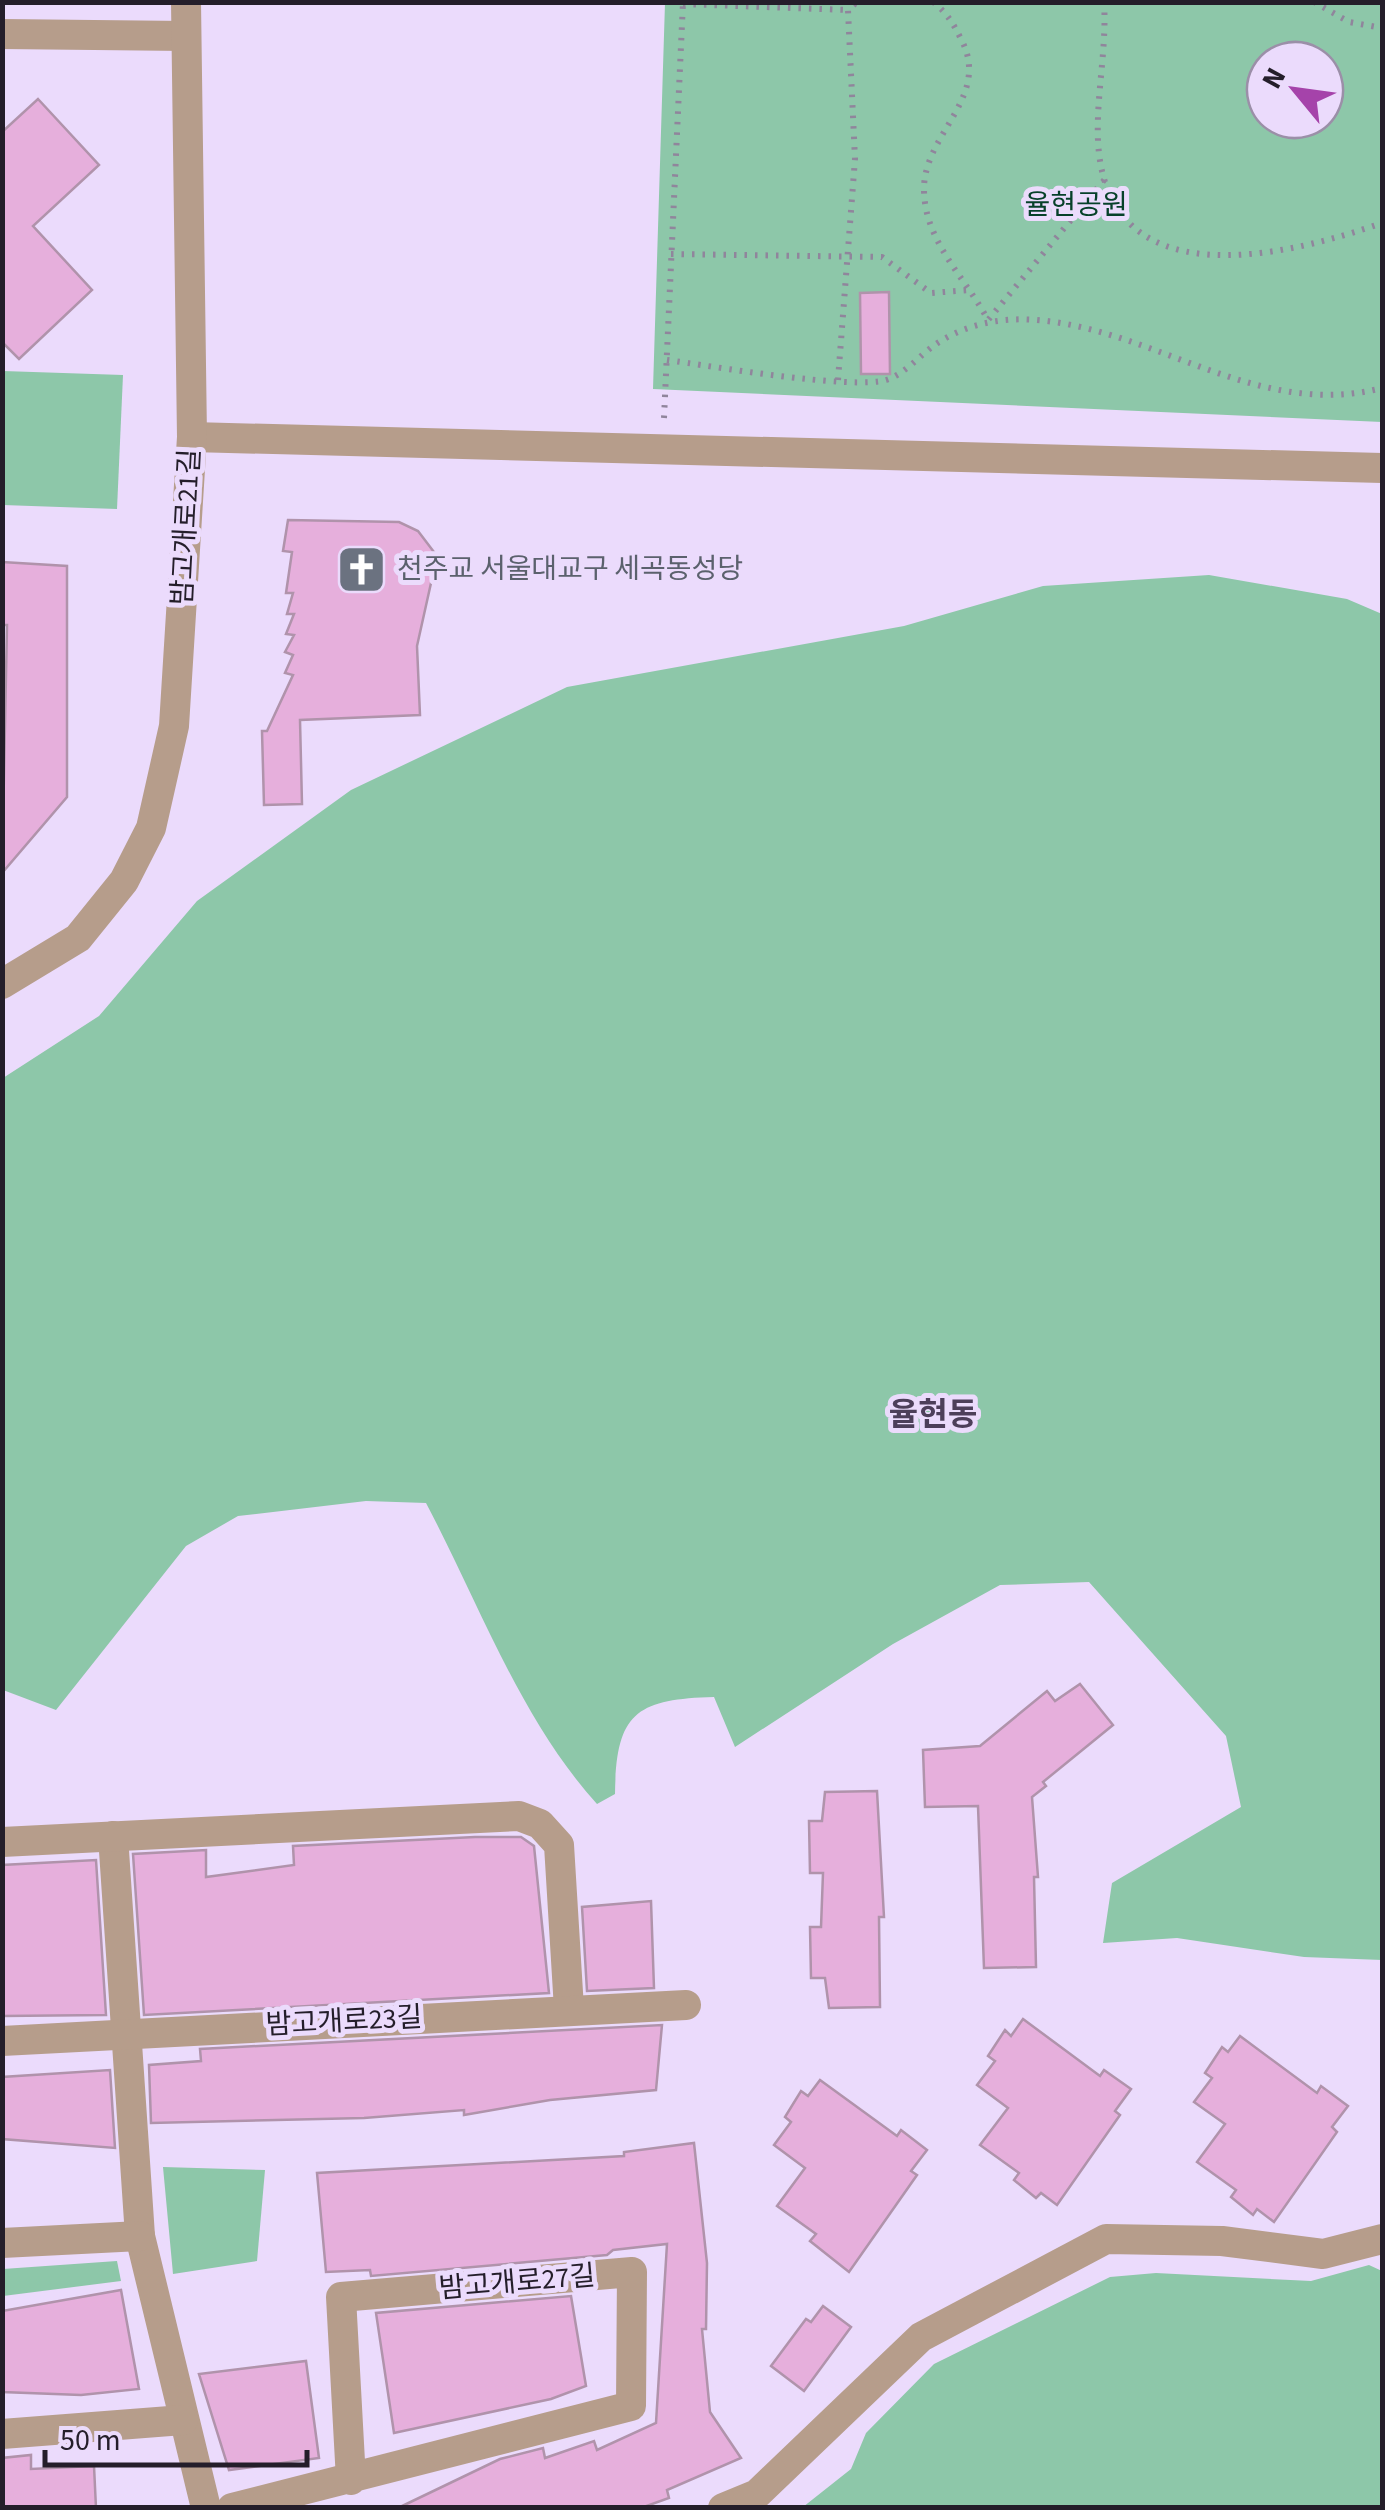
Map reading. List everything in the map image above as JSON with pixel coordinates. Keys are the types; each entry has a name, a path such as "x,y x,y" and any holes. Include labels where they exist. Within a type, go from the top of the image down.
{"street":[{"name":"밤고개로21길","path":"2,984 78,938 124,881 151,828 174,726 192,437 186,2"},
{"path":"2,34 186,36"},
{"path":"192,437 1382,468"},
{"path":"2,1842 519,1816 540,1824 558,1845 569,2008"},
{"path":"113,1836 140,2236 206,2508"},
{"name":"밤고개로23길","path":"2,2041 569,2008 686,2005"},
{"path":"2,2243 140,2236"},
{"path":"722,2508 757,2494 921,2338 1106,2239 1222,2241 1323,2254 1382,2239"},
{"name":"밤고개로27길","path":"232,2508 351,2480 632,2406 632,2272 341,2297 351,2480"},
{"path":"2,2434 182,2420"}],"path":[{"path":"663,449 683,3 848,10 857,2"},
{"path":"933,2 947,13 971,57 970,87 929,159 924,188 928,221 988,320"},
{"path":"1104,2 1098,142 1104,179 1124,215 1150,239 1198,258 1309,246 1382,223"},
{"path":"1314,2 1349,22 1382,28"},
{"path":"838,380 855,159 848,10"},
{"path":"988,320 1104,179"},
{"path":"671,254 882,257 931,293 971,290"},
{"path":"667,360 838,380 884,380 938,342 988,320 1037,320 1109,332 1211,374 1288,393 1348,397 1382,388"}],"green space":[{"name":"율현공원","path":"665,3 1382,3 1382,422 653,389"},
{"path":"3,371 123,375 117,509 3,505"},
{"path":"1209,575 1347,599 1382,614 1382,1960 1304,1957 1177,1938 1103,1943 1112,1883 1241,1807 1226,1736 1089,1582 1000,1585 893,1644 735,1747 714,1697 687,1698 648,1707 626,1729 616,1767 615,1794 597,1804 570,1771 523,1698 426,1503 366,1501 238,1516 186,1546 56,1710 3,1690 3,1078 99,1016 197,901 351,790 567,687 904,626 1043,586"},
{"path":"163,2167 265,2170 257,2261 173,2274"},
{"path":"117,2261 121,2281 3,2296 3,2269"},
{"path":"1369,2265 1382,2271 1382,2507 803,2507 851,2469 866,2433 934,2364 1110,2277 1156,2273 1311,2281"}],"building":[{"path":"38,99 99,165 33,226 92,290 19,359 2,342 2,132"},
{"path":"889,292 890,374 861,374 860,293"},
{"path":"288,520 399,522 418,531 437,556 417,646 420,715 300,720 302,804 264,805 262,731 267,731 293,675 285,673 293,655 285,652 294,635 286,634 294,614 287,614 293,593 286,593 292,552 283,551"},
{"path":"2,562 67,566 67,797 2,873 7,625 2,625"},
{"path":"1080,1684 1113,1725 1043,1782 1046,1786 1032,1797 1038,1877 1034,1877 1036,1967 984,1968 978,1806 925,1807 923,1750 980,1746 1047,1691 1055,1701"},
{"path":"877,1791 884,1917 879,1917 880,2007 829,2008 825,1978 811,1978 810,1927 821,1927 823,1873 810,1873 809,1821 822,1821 825,1792"},
{"path":"521,1837 534,1846 549,1993 144,2015 133,1854 206,1850 206,1877 294,1865 293,1846"},
{"path":"96,1860 106,2015 2,2016 2,1865"},
{"path":"651,1901 654,1988 587,1991 582,1907"},
{"path":"1023,2019 1100,2076 1104,2070 1131,2089 1115,2111 1120,2115 1057,2205 1041,2193 1036,2198 1014,2180 1019,2173 980,2145 1008,2108 977,2085 995,2061 988,2056 1005,2030 1011,2036"},
{"path":"662,2025 656,2090 550,2100 464,2115 464,2110 364,2118 151,2123 149,2065 201,2061 200,2049"},
{"path":"1240,2036 1317,2093 1321,2086 1348,2106 1332,2127 1337,2132 1274,2222 1257,2209 1253,2215 1231,2197 1236,2190 1197,2162 1225,2124 1194,2102 1212,2078 1205,2073 1222,2047 1228,2052"},
{"path":"110,2070 115,2148 2,2139 2,2077"},
{"path":"820,2080 897,2136 901,2130 927,2150 911,2171 917,2175 849,2272 810,2241 816,2234 777,2206 805,2168 774,2145 791,2122 785,2117 801,2091 808,2096"},
{"path":"694,2143 707,2263 706,2329 702,2329 710,2412 741,2458 667,2490 669,2498 641,2508 398,2508 500,2459 543,2448 545,2458 594,2441 597,2450 656,2423 667,2244 613,2250 607,2255 371,2276 370,2270 326,2272 317,2173 624,2156 624,2152"},
{"path":"121,2290 139,2389 81,2395 2,2392 2,2311"},
{"path":"571,2296 586,2386 551,2399 394,2433 376,2313"},
{"path":"823,2306 851,2327 804,2391 771,2366 806,2319 811,2322"},
{"path":"306,2361 319,2458 229,2470 199,2374"},
{"path":"31,2455 31,2469 94,2466 96,2508 2,2508 2,2458"}],"place":[{"name":"천주교 서울대교구 세곡동성당","path":"362,569"}],"district":[{"name":"율현동","path":"933,1415"}]}
